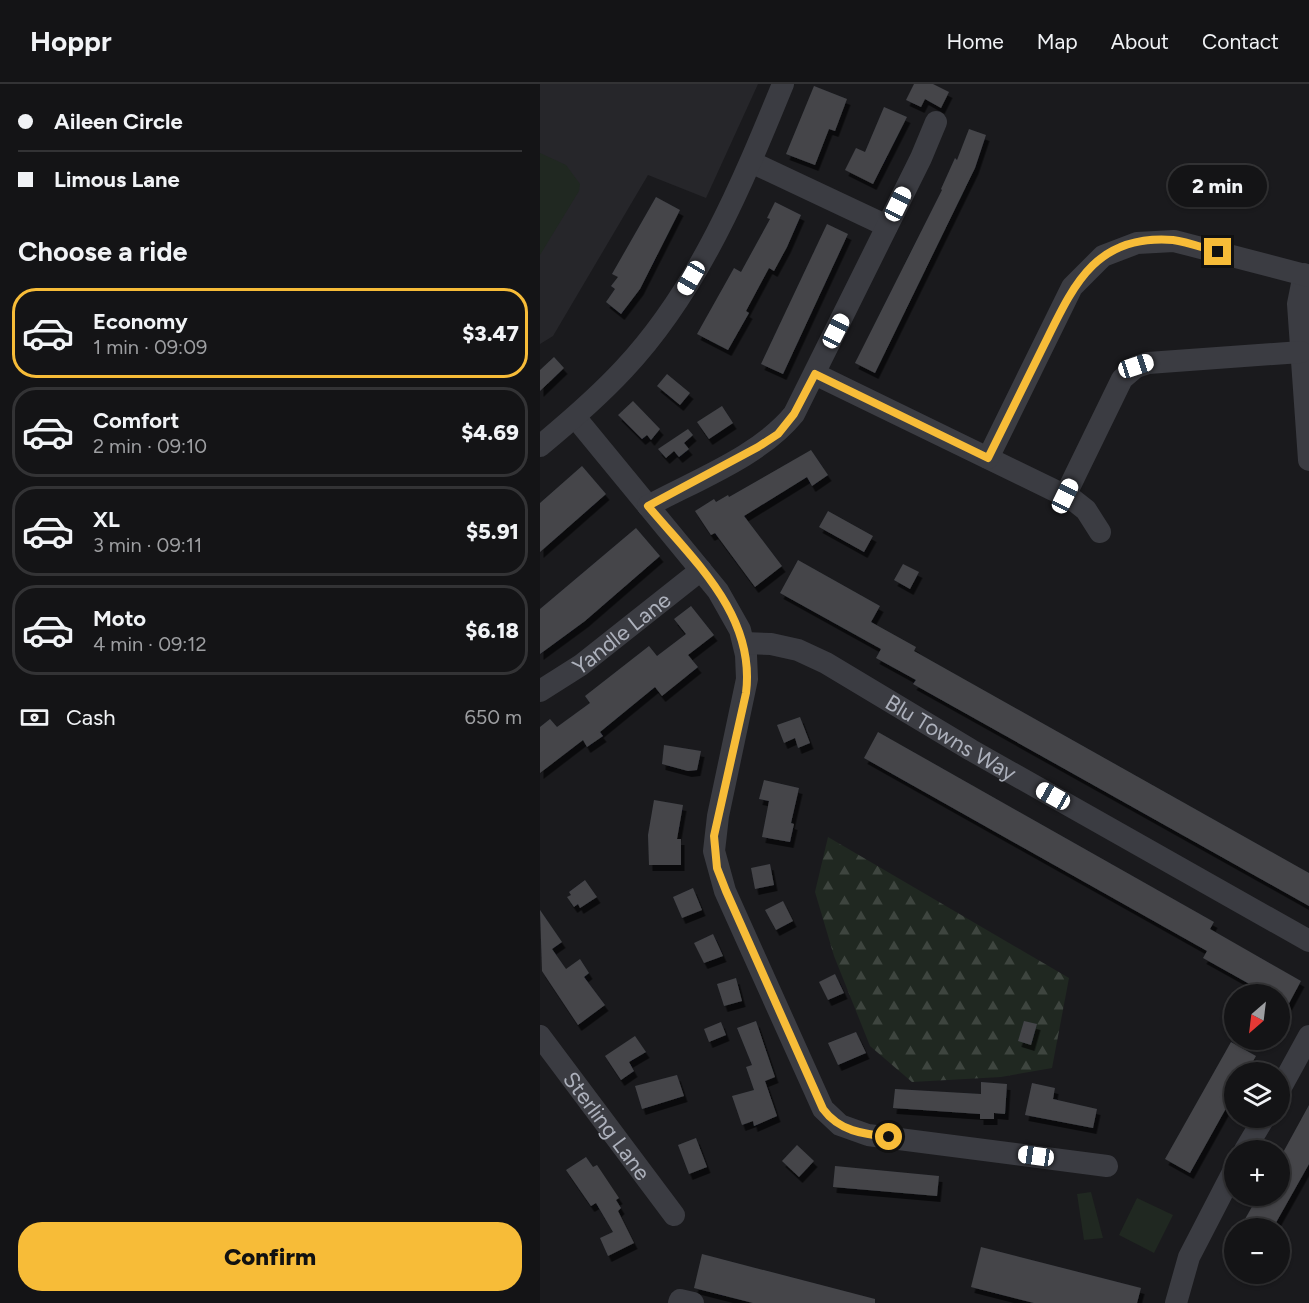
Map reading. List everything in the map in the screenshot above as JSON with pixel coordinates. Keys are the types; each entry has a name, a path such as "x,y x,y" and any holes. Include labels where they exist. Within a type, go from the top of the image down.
{"street":[{"path":"540,446 575,417 625,368 656,331 719,229 751,162 783,84"},
{"path":"648,506 758,447 778,434 794,414 936,122"},
{"path":"751,162 887,226"},
{"path":"988,458 1072,287 1103,256 1137,243 1174,240 1307,275 1298,304 1309,460"},
{"path":"1065,496 1122,379 1136,366 1148,363 1301,352"},
{"path":"815,374 1065,496 1086,510 1100,532"},
{"path":"575,417 701,570 731,610 744,643 746,693 718,816 714,851 726,891 823,1109 840,1125 868,1135 1107,1166"},
{"name":"Yandle Lane","path":"540,692 581,665 701,570"},
{"name":"Blu Towns Way","path":"744,643 771,644 798,650 826,663 971,750 1309,941"},
{"name":"Sterling Lane","path":"540,1036 674,1215"},
{"path":"1290,1071 1309,1036"},
{"path":"1176,1303 1189,1257 1224,1189"},
{"path":"679,1303 680,1300 693,1303"}],"shaded area":[{"path":"540,84 758,84 706,198 648,175 553,336 540,344"}],"green space":[{"path":"540,153 566,165 580,184 579,191 540,255"},
{"path":"828,837 1069,978 1052,1068 1001,1077 912,1082 870,1046 834,956 815,892"},
{"path":"1091,1192 1103,1238 1084,1240 1077,1194"},
{"path":"1137,1198 1173,1215 1154,1253 1119,1235"}],"building":[{"path":"914,84 933,84 949,92 941,108 925,99 921,107 906,100"},
{"path":"814,86 847,99 835,131 829,129 815,165 786,154"},
{"path":"884,107 907,117 873,184 845,170 856,148 865,152"},
{"path":"969,129 986,135 975,168 875,373 855,363 942,190 955,158 957,160"},
{"path":"656,197 680,210 640,289 621,314 606,302 615,289 611,286 618,277 612,274"},
{"path":"775,202 801,215 774,271 769,268 746,311 749,313 728,350 697,334 734,268 741,272 770,219 767,218"},
{"path":"827,224 848,234 783,374 761,364"},
{"path":"554,357 564,368 540,391 540,370"},
{"path":"667,374 690,393 680,405 657,386"},
{"path":"633,401 660,429 651,440 647,435 642,439 618,415"},
{"path":"722,406 733,423 709,439 697,422"},
{"path":"688,429 693,435 684,443 689,449 679,457 674,451 666,458 658,449"},
{"path":"811,450 828,475 812,486 807,477 744,516 782,566 755,587 715,533 711,535 695,511 714,499 716,502 728,495 729,497"},
{"path":"582,466 606,494 540,552 540,503"},
{"path":"828,511 873,536 864,552 819,527"},
{"path":"636,528 660,556 585,621 540,654 540,609"},
{"path":"798,560 880,606 871,622 916,647 914,651 1309,873 1309,906 913,684 916,680 876,658 881,649 780,593"},
{"path":"903,564 919,572 910,589 894,580"},
{"path":"691,606 714,635 688,655 698,667 662,696 655,687 600,732 603,736 587,747 583,740 540,773 540,727 550,719 557,727 590,703 585,696 649,646 657,656 686,634 674,619"},
{"path":"800,717 810,743 798,748 795,738 784,743 777,725"},
{"path":"878,732 1214,922 1210,929 1301,981 1290,1001 1290,984 1249,984 1203,958 1207,951 864,758"},
{"path":"664,745 701,751 697,770 688,771 662,764"},
{"path":"764,780 799,788 791,823 794,824 790,842 762,837 769,801 759,799"},
{"path":"654,800 683,805 677,839 681,839 681,865 649,865 648,835"},
{"path":"770,864 774,885 755,889 751,868"},
{"path":"585,880 597,897 580,908 578,904 574,907 567,897 571,895 569,892"},
{"path":"693,888 702,910 682,918 673,897"},
{"path":"783,901 793,921 776,930 765,910"},
{"path":"540,910 562,942 552,949 566,969 580,959 589,973 584,977 605,1005 578,1025 542,971"},
{"path":"713,934 723,956 704,963 694,943"},
{"path":"835,974 844,993 828,1000 819,982"},
{"path":"736,978 742,1001 724,1006 717,984"},
{"path":"756,1021 775,1077 765,1081 777,1116 754,1126 753,1121 742,1125 732,1096 754,1090 746,1067 752,1065 737,1028"},
{"path":"1024,1021 1037,1024 1031,1045 1018,1041"},
{"path":"721,1022 726,1035 709,1042 704,1029"},
{"path":"856,1032 866,1053 838,1065 828,1043"},
{"path":"635,1036 646,1052 629,1062 634,1071 621,1080 605,1056"},
{"path":"1226,1050 1245,1050 1256,1056 1253,1062 1224,1062 1224,1112 1190,1173 1165,1159"},
{"path":"677,1075 684,1096 642,1109 635,1086"},
{"path":"981,1082 1007,1084 1005,1114 994,1113 994,1119 980,1119 980,1114 893,1108 895,1089 981,1094"},
{"path":"1032,1083 1055,1088 1053,1099 1097,1109 1093,1128 1025,1115"},
{"path":"1309,1105 1309,1164 1290,1198 1290,1140"},
{"path":"696,1138 707,1167 689,1174 678,1145"},
{"path":"797,1145 814,1161 799,1177 782,1161"},
{"path":"586,1157 593,1167 597,1165 619,1198 616,1200 621,1208 618,1211 634,1243 608,1256 600,1238 613,1232 596,1203 591,1206 566,1170"},
{"path":"835,1166 939,1176 937,1196 833,1187"},
{"path":"1252,1206 1285,1206 1279,1218 1246,1218"},
{"path":"981,1247 1141,1288 1137,1303 1034,1303 971,1287"},
{"path":"702,1254 875,1299 875,1303 753,1303 694,1288"}],"route":[{"path":"889,1137 852,1131 830,1118 823,1109 717,868 714,836 746,693 744,643 731,610 718,591 648,506 778,434 794,414 815,374 988,458 1072,287 1094,263 1103,256 1125,246 1156,241 1174,240 1218,252"}]}
